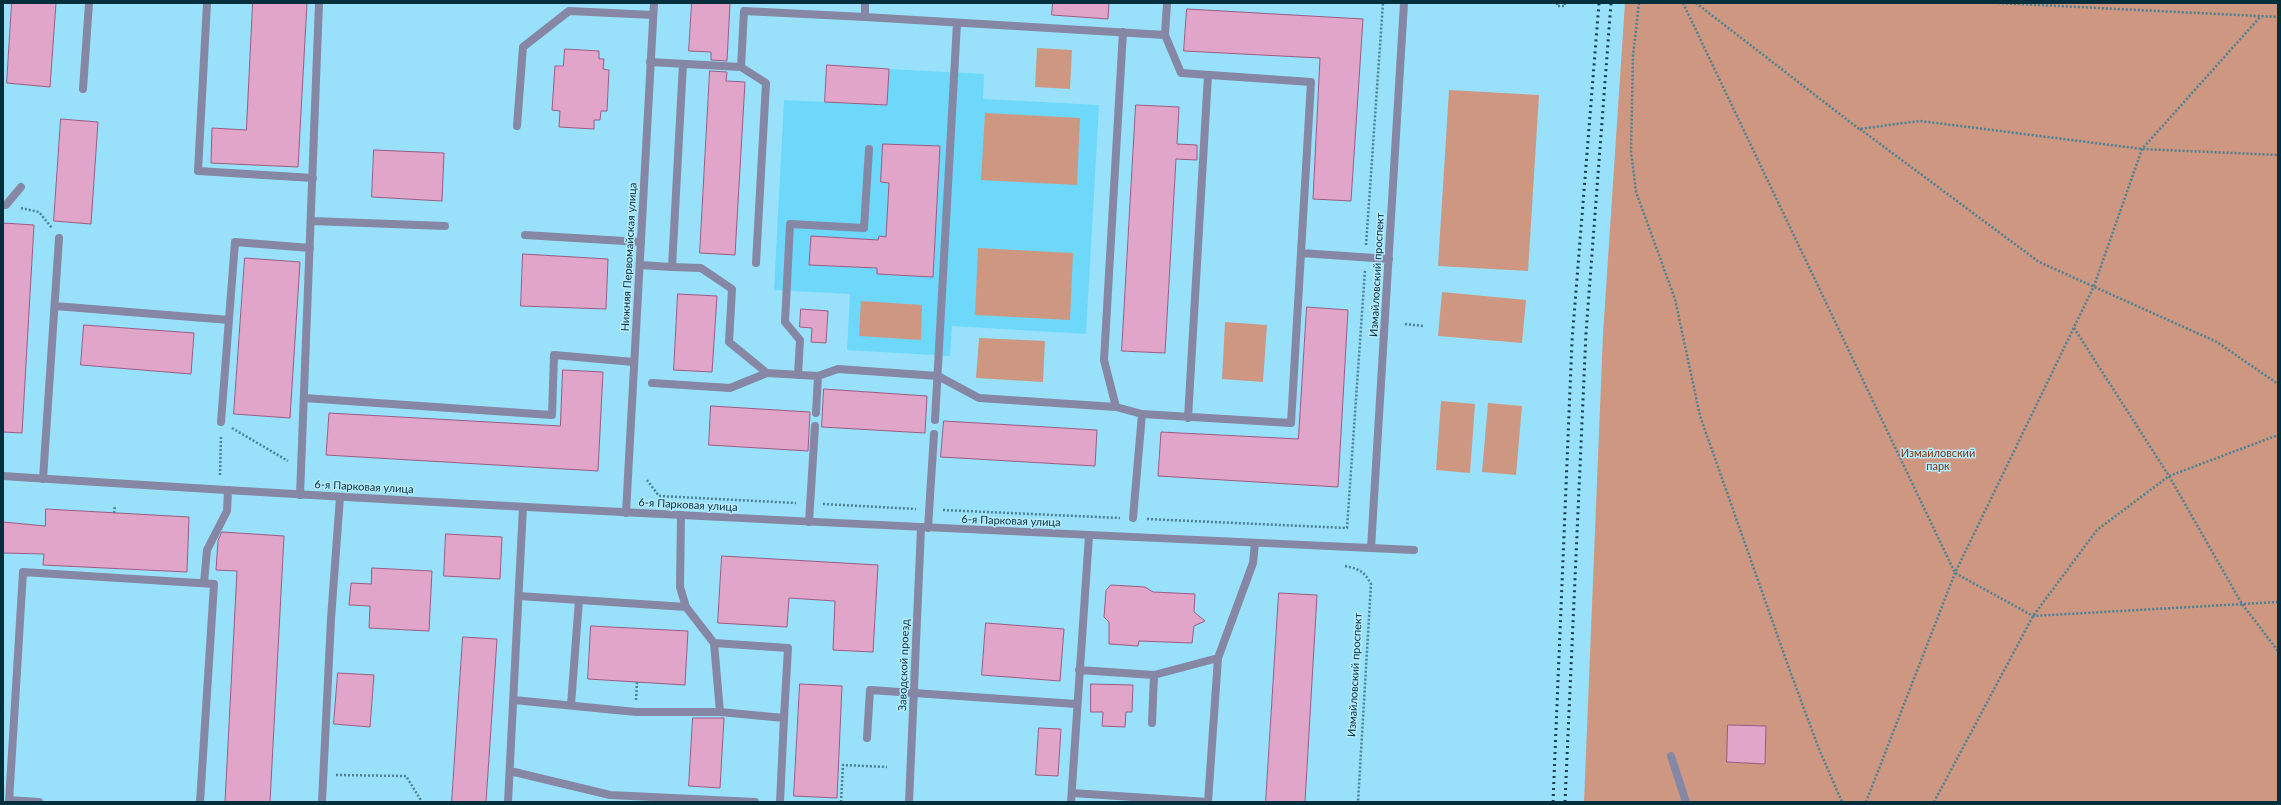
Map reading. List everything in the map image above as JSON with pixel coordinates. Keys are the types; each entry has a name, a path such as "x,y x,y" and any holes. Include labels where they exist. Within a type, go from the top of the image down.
{"street":[{"path":"83,89 89,3"},
{"path":"207,3 198,172 313,178"},
{"path":"300,494 319,3"},
{"name":"Нижняя Первомайская улица","path":"626,513 654,3"},
{"path":"865,3 865,17"},
{"path":"652,383 730,388 767,373 818,376 838,369 938,376 979,398 1116,407 1142,414 1188,418 1291,423 1311,82 1181,73 1165,35 1167,3"},
{"name":"Измайловский проспект","path":"1371,548 1404,3"},
{"path":"517,126 523,47 569,11 653,15"},
{"path":"741,67 744,11 1165,35"},
{"path":"935,420 957,22"},
{"path":"1116,407 1104,360 1123,32"},
{"path":"650,62 741,67 766,83 756,263"},
{"path":"672,266 683,64"},
{"path":"1188,418 1208,75"},
{"path":"798,375 800,340 785,322 790,224 864,228 869,149"},
{"path":"4,205 21,187"},
{"path":"311,221 445,226"},
{"path":"525,234 641,242"},
{"path":"43,479 59,238"},
{"path":"221,422 235,242 310,248"},
{"path":"1301,253 1389,259"},
{"path":"640,265 701,268 732,289 729,342 767,373"},
{"path":"55,306 229,320"},
{"path":"304,398 552,415 554,355 634,362"},
{"path":"816,413 818,376"},
{"path":"1133,518 1142,414"},
{"path":"809,522 815,426"},
{"name":"Заводской проезд","path":"909,802 924,528 929,510 934,434"},
{"name":"6-я Парковая улица","path":"3,476 219,490 681,516 1414,550"},
{"path":"204,583 207,550 226,511 228,490"},
{"path":"322,802 331,619 340,497"},
{"path":"508,802 523,507"},
{"path":"681,516 680,587 686,607 714,643 720,712"},
{"path":"1071,802 1076,704 1089,535"},
{"path":"1072,793 1208,802 1218,658 1254,563 1255,543"},
{"path":"39,802 9,801 23,572 214,584 200,802"},
{"path":"519,596 686,607"},
{"path":"571,704 578,600"},
{"path":"714,643 788,648 780,802"},
{"path":"1079,670 1154,675 1218,658"},
{"path":"1152,723 1154,675"},
{"path":"867,738 870,690 1076,704"},
{"path":"514,700 571,704 636,712 720,712 784,718"},
{"path":"1671,756 1686,802"},
{"path":"510,771 610,795 756,802"}],"path":[{"path":"1557,3 1556,6 1565,6 1565,3"},
{"path":"1639,3 1633,56 1631,152 1636,192 1675,299 1700,416 1790,671 1819,749 1842,802"},
{"path":"1683,3 1955,573 2033,616 2278,602"},
{"path":"1696,3 1859,129 2039,262 2217,342 2278,384"},
{"path":"1998,3 2278,17"},
{"path":"1866,802 1955,573 2094,286 2142,149 2261,16"},
{"path":"1859,129 1920,121 2142,149 2278,155"},
{"path":"4,205 39,212 59,238"},
{"path":"1405,324 1423,326"},
{"path":"2074,328 2169,476 2242,604 2278,651"},
{"path":"219,490 221,422 301,468"},
{"path":"1934,802 2033,616 2097,530 2169,476 2278,435"},
{"path":"647,480 659,496 929,510 1347,528"},
{"path":"114,513 115,505"},
{"name":"Измайловский проспект","path":"1345,566 1358,568 1365,573 1371,584 1358,802"},
{"path":"841,802 843,765 888,767"},
{"path":"324,774 406,776 422,802"}],"shaded area":[{"path":"889,69 984,74 983,99 1099,105 1086,334 952,326 950,356 847,350 850,294 774,290 784,100 887,105"}],"green space":[{"name":"Измайловский парк","path":"1625,3 2278,3 2278,802 1584,802 1603,334"},
{"path":"1037,48 1072,50 1070,89 1035,87"},
{"path":"1449,90 1539,95 1528,271 1438,266"},
{"path":"985,113 1080,118 1077,185 981,180"},
{"path":"978,248 1073,253 1070,320 975,315"},
{"path":"1442,292 1526,300 1522,343 1438,336"},
{"path":"861,301 922,305 921,340 859,336"},
{"path":"1225,322 1267,325 1263,382 1222,379"},
{"path":"979,338 1045,341 1043,382 976,378"},
{"path":"1441,401 1475,404 1470,473 1436,470"},
{"path":"1488,403 1522,406 1516,475 1482,472"}],"building":[{"path":"12,3 56,3 50,87 7,83"},
{"path":"253,3 307,3 298,167 211,163 212,128 246,130"},
{"path":"692,3 730,3 727,61 711,60 711,52 689,51"},
{"path":"1053,3 1109,3 1108,19 1052,15"},
{"path":"1187,9 1363,19 1351,201 1313,199 1320,58 1184,51"},
{"path":"565,49 599,51 599,59 604,59 603,69 609,70 607,111 601,111 600,120 594,120 594,129 559,127 560,111 552,110 555,66 563,66"},
{"path":"827,65 889,69 887,105 825,102"},
{"path":"710,71 727,72 726,81 745,82 735,255 700,253"},
{"path":"1136,105 1179,107 1177,144 1197,145 1197,160 1176,159 1165,353 1122,351"},
{"path":"61,119 98,122 91,224 54,221"},
{"path":"883,144 940,146 933,277 877,274 877,268 809,265 811,236 878,240 879,236 886,237 889,183 881,182"},
{"path":"374,150 444,153 442,201 372,197"},
{"path":"3,223 34,225 22,433 3,432"},
{"path":"523,254 608,259 606,309 521,306"},
{"path":"245,258 300,262 290,418 234,414"},
{"path":"678,294 717,296 712,372 674,370"},
{"path":"1307,307 1348,310 1338,487 1158,476 1161,432 1298,439"},
{"path":"801,309 828,311 826,343 811,342 812,328 800,327"},
{"path":"84,325 194,333 191,374 81,365"},
{"path":"563,370 603,372 598,471 326,455 329,413 560,426"},
{"path":"824,389 927,396 925,433 822,427"},
{"path":"711,406 810,412 808,451 709,445"},
{"path":"944,421 1097,430 1095,466 941,457"},
{"path":"46,509 189,517 187,572 43,565 44,554 3,553 3,522 45,526"},
{"path":"222,532 284,536 270,802 225,802 237,571 216,570 218,541"},
{"path":"446,534 502,537 500,579 444,576"},
{"path":"722,556 878,565 873,652 833,650 835,601 789,598 787,627 718,623"},
{"path":"372,568 432,571 429,631 369,628 370,606 349,605 351,583 371,584"},
{"path":"1111,585 1145,587 1153,592 1195,594 1194,612 1205,621 1194,626 1192,643 1139,641 1138,646 1109,644 1109,622 1104,617 1106,591"},
{"path":"1279,593 1317,595 1305,802 1266,802"},
{"path":"986,623 1064,629 1060,681 982,675"},
{"path":"591,626 688,631 685,685 588,679"},
{"path":"463,637 497,639 486,802 452,802"},
{"path":"338,673 374,675 370,727 334,724"},
{"path":"800,684 842,686 837,798 794,796"},
{"path":"1091,684 1133,685 1132,712 1126,712 1125,727 1102,726 1103,712 1091,712"},
{"path":"693,718 724,718 720,788 689,786"},
{"path":"1728,725 1766,726 1765,764 1727,762"},
{"path":"1039,728 1061,729 1058,776 1036,775"}],"railway":[{"path":"1553,802 1572,341 1599,3"},
{"path":"1565,802 1586,333 1611,3"}]}
